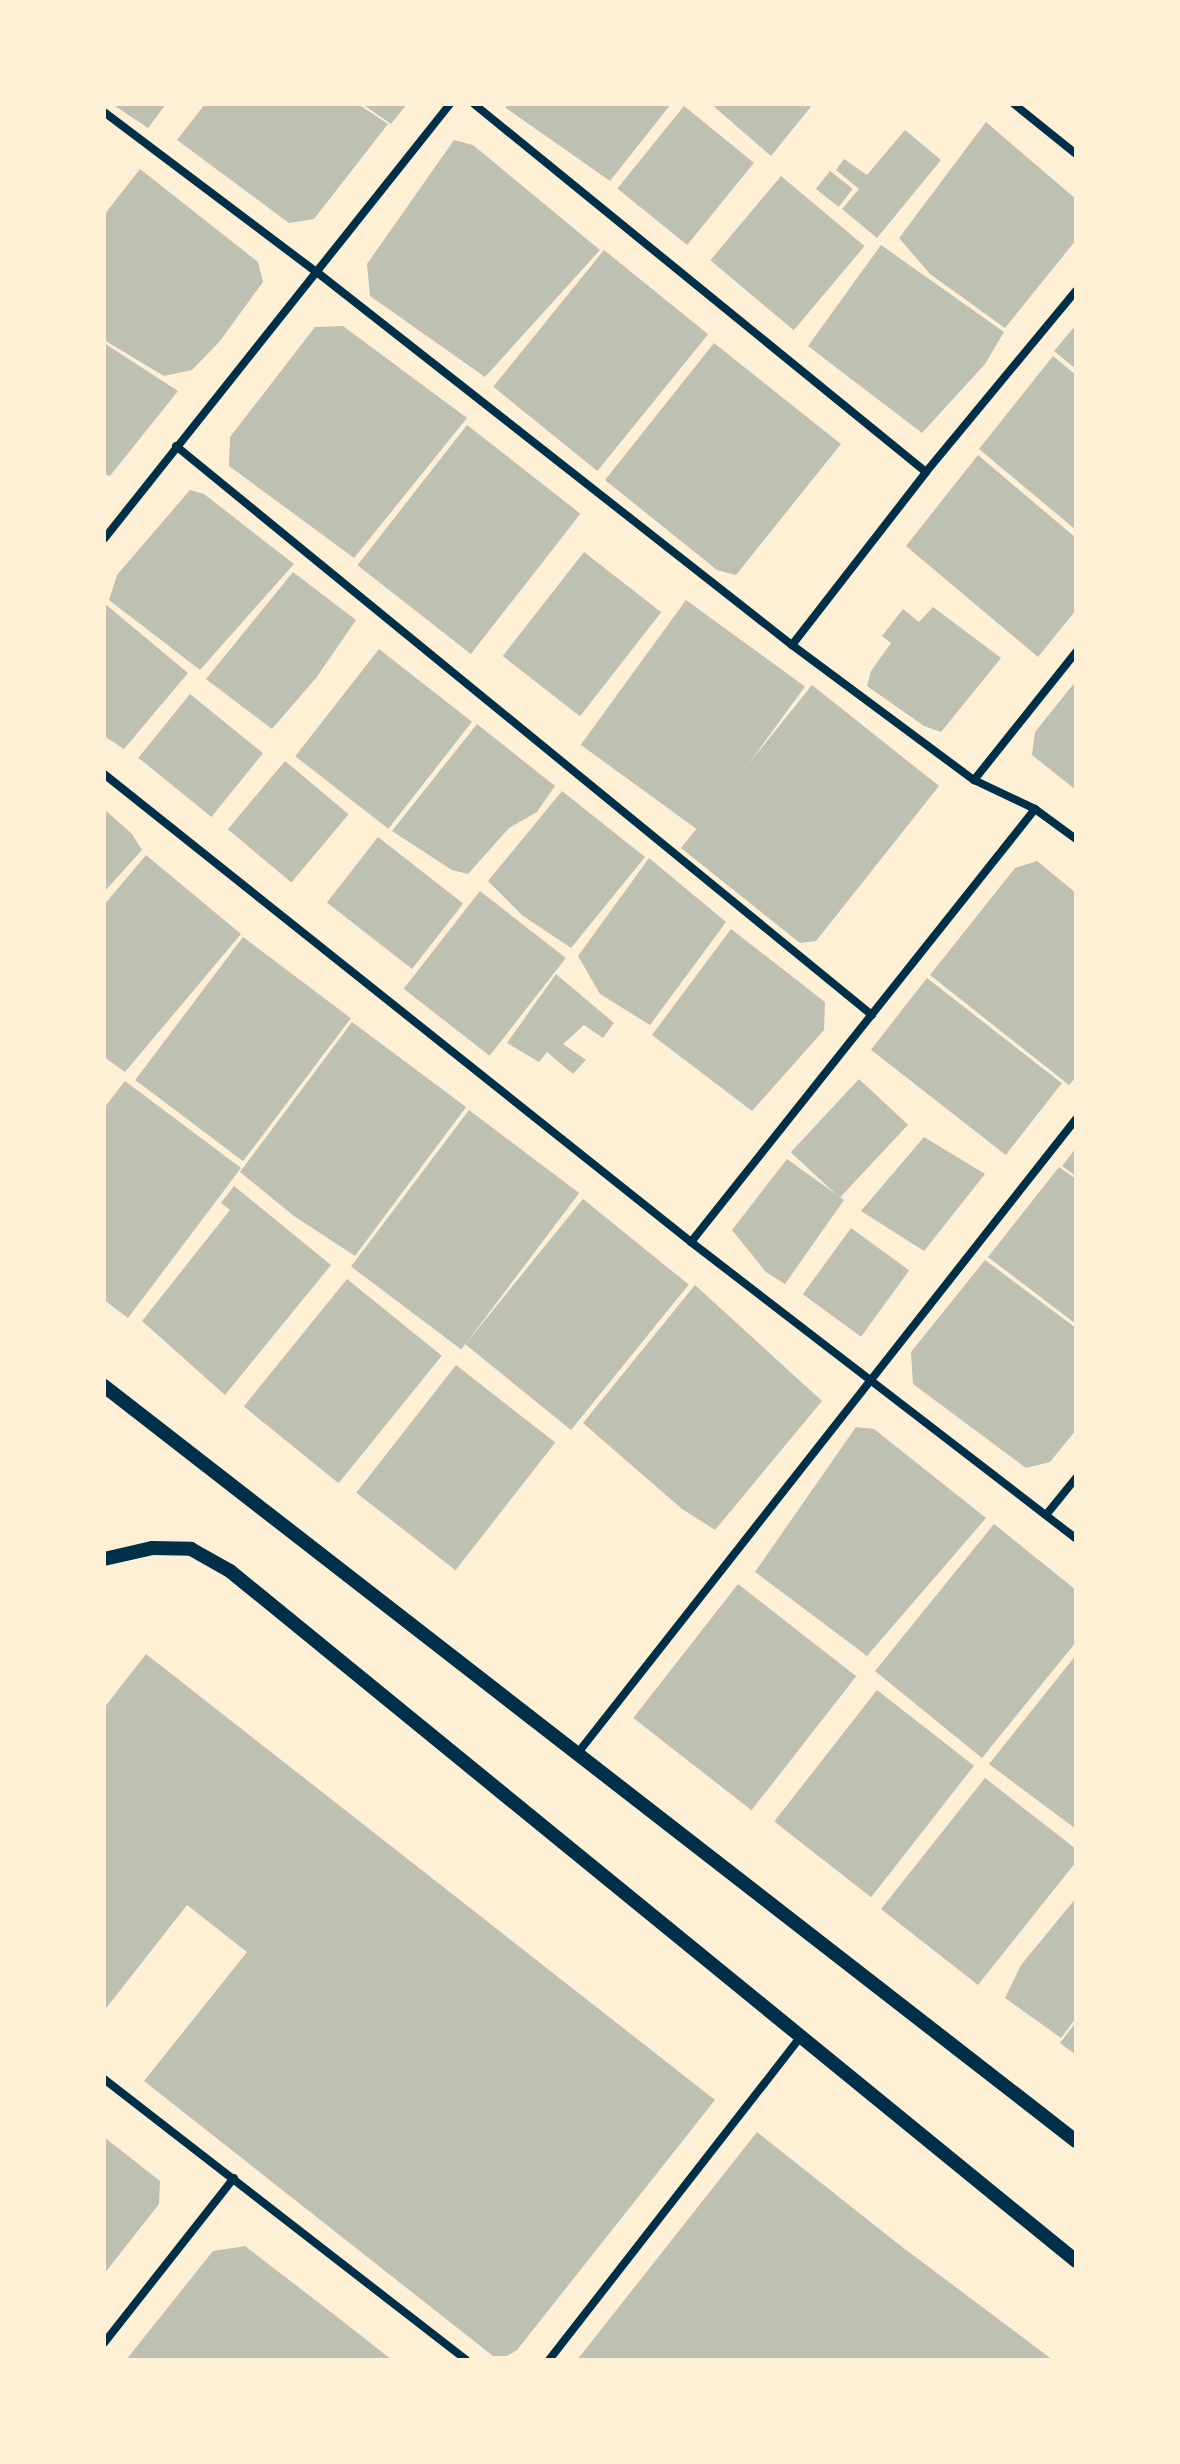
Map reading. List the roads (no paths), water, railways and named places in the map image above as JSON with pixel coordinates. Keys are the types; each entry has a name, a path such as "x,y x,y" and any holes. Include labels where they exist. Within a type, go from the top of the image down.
{"street":[{"path":"104,539 450,104"},
{"path":"474,104 926,472"},
{"path":"1014,104 1076,154"},
{"path":"104,112 318,273 792,645 974,780 1035,809 1076,839"},
{"path":"792,645 926,472 1076,291"},
{"path":"176,446 872,1015"},
{"path":"974,780 1076,652"},
{"path":"104,774 691,1242 1076,1539"},
{"path":"691,1242 1035,809"},
{"path":"577,1754 1076,1119"},
{"path":"104,1386 1076,2141"},
{"path":"1046,1515 1076,1478"},
{"path":"104,1559 152,1548 191,1549 230,1571 1076,2261"},
{"path":"549,2360 800,2038"},
{"path":"104,2079 466,2360"},
{"path":"104,2343 234,2178"}]}
